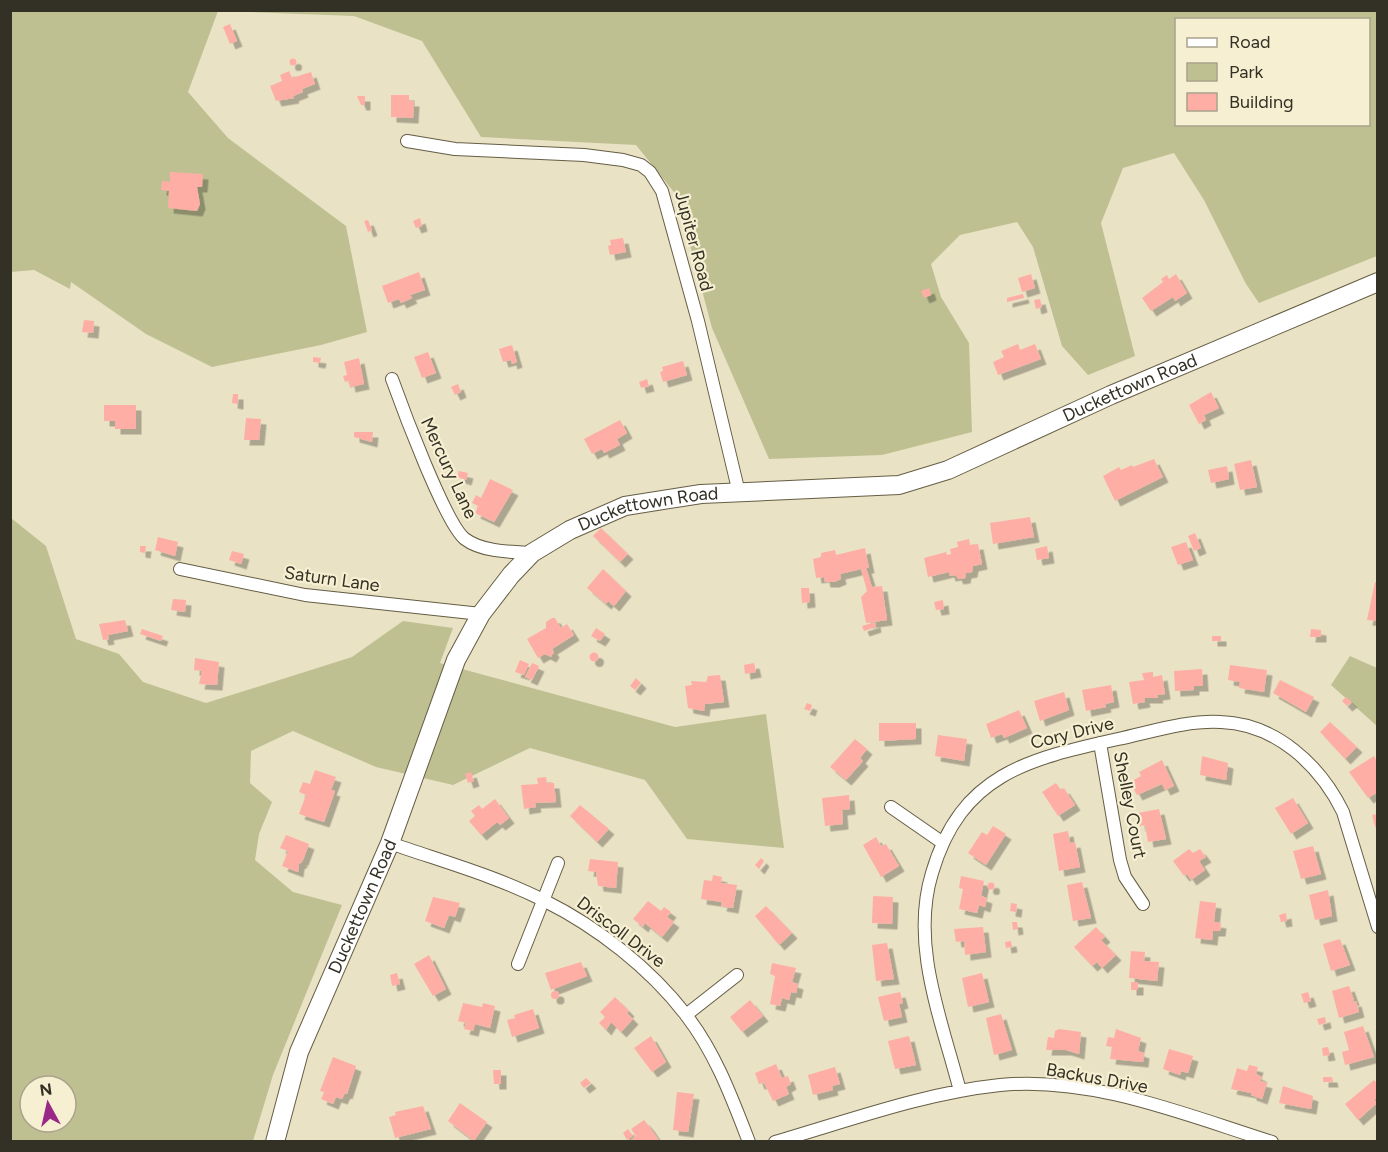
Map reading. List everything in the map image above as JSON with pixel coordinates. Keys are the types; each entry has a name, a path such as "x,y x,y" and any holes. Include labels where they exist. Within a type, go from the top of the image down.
{"street":[{"name":"Jupiter Road","path":"407,141 488,152 584,155 640,165 650,172 662,191 698,321 739,493"},
{"name":"Duckettown Road","path":"275,1142 299,1052 390,843 456,660 481,614 532,553 570,530 625,506 701,494 899,485 925,478 948,470 1121,391 1377,282"},
{"name":"Mercury Lane","path":"392,380 411,430 460,535 478,545 532,553"},
{"name":"Saturn Lane","path":"180,569 304,595 481,614"},
{"name":"Cory Drive","path":"960,1091 923,938 927,892 943,843 967,805 1002,776 1032,760 1189,724 1220,722 1240,724 1279,740 1311,766 1335,797 1343,812 1377,927"},
{"name":"Shelley Court","path":"1100,743 1120,860 1125,877 1143,904"},
{"path":"891,807 943,843"},
{"name":"Driscoll Drive","path":"390,843 544,900 579,920 639,966 686,1015 726,1085 749,1142"},
{"path":"519,964 558,863"},
{"path":"686,1015 737,975"},
{"name":"Backus Drive","path":"775,1142 960,1091 1002,1085 1032,1085 1106,1094 1272,1142"}],"green space":[{"path":"11,11 218,11 188,92 228,138 346,226 367,332 321,345 212,367 146,334 71,282 70,289 34,270 11,272"},
{"path":"221,11 1377,11 1377,256 1259,303 1246,284 1204,200 1174,153 1123,168 1101,223 1135,356 1088,375 1062,346 1033,247 1017,222 960,235 931,264 941,297 969,343 972,432 882,455 769,459 712,328 677,196 636,145 481,137 422,41 354,16"},
{"path":"11,518 46,546 76,639 119,654 143,682 206,703 352,657 403,621 453,628 440,663 675,727 766,714 784,848 687,839 645,780 530,748 453,785 376,767 293,731 251,751 250,783 272,802 259,834 255,860 293,892 342,905 273,1075 253,1141 11,1141"},
{"path":"1350,656 1377,668 1377,726 1331,685"}],"building":[{"path":"230,24 237,41 230,44 223,27"},
{"path":"293,58 297,62 293,66 289,62"},
{"path":"289,71 292,78 311,72 315,84 302,89 303,92 293,96 294,98 276,101 270,86 282,81 280,75"},
{"path":"391,95 409,95 409,101 414,101 413,118 391,117"},
{"path":"357,96 365,96 365,105 361,105"},
{"path":"170,172 203,174 202,187 197,187 200,204 197,211 168,208 169,191 161,190 162,181 170,182"},
{"path":"420,218 422,226 416,228 413,221"},
{"path":"368,220 372,230 368,232 364,221"},
{"path":"623,238 626,252 610,255 608,246 611,245 610,240"},
{"path":"419,272 425,290 410,295 412,298 401,303 399,299 388,303 382,286"},
{"path":"1031,274 1035,288 1022,292 1018,278"},
{"path":"1176,274 1187,293 1175,301 1173,297 1151,311 1142,298 1163,282 1161,279 1167,275 1169,279"},
{"path":"929,288 931,295 924,298 921,291"},
{"path":"1023,294 1024,298 1007,302 1007,298"},
{"path":"1040,299 1042,307 1036,309 1034,300"},
{"path":"84,320 94,321 93,333 82,332"},
{"path":"1018,344 1020,350 1035,344 1041,359 998,375 993,362 1004,357 1001,351"},
{"path":"512,345 517,362 512,364 511,360 503,362 499,349"},
{"path":"428,352 436,373 422,378 414,357"},
{"path":"313,357 321,358 320,363 313,362"},
{"path":"359,358 364,384 350,387 349,381 345,382 343,376 347,375 344,362"},
{"path":"683,361 687,375 663,382 660,372 663,371 662,367"},
{"path":"647,379 649,386 641,388 639,382"},
{"path":"458,384 461,392 455,395 451,387"},
{"path":"1211,392 1219,408 1204,415 1206,420 1199,424 1189,405"},
{"path":"233,394 238,394 238,404 232,403"},
{"path":"104,405 136,405 136,429 115,429 115,421 104,421"},
{"path":"246,418 261,419 259,440 244,440"},
{"path":"620,420 627,433 617,439 620,445 604,453 602,449 592,454 584,439"},
{"path":"354,432 373,432 372,442 354,437"},
{"path":"1154,459 1163,477 1115,501 1103,476 1119,467 1121,470"},
{"path":"1251,460 1257,487 1240,490 1234,464"},
{"path":"1227,466 1229,479 1211,483 1208,470"},
{"path":"459,471 468,473 466,480 457,477"},
{"path":"490,479 513,490 494,522 475,513 478,506 472,503 476,495 481,498"},
{"path":"1030,517 1034,537 993,544 990,523"},
{"path":"601,528 628,554 620,562 593,536"},
{"path":"1195,533 1201,548 1194,551 1188,536"},
{"path":"158,537 178,542 175,556 155,550"},
{"path":"969,539 970,545 978,544 982,564 973,566 972,572 966,573 965,578 958,579 956,575 950,576 949,572 928,577 924,558 946,552 947,555 951,554 950,549 958,547 957,542"},
{"path":"1186,542 1193,560 1178,565 1171,547"},
{"path":"140,546 146,546 145,553 140,552"},
{"path":"1047,546 1049,558 1037,560 1035,549"},
{"path":"865,548 869,568 866,568 872,587 882,586 887,620 866,623 861,597 867,591 861,569 840,574 841,579 834,582 825,582 824,577 816,578 813,559 821,557 821,553 835,550 836,555"},
{"path":"232,551 244,554 241,564 229,560"},
{"path":"603,569 626,591 614,606 608,601 606,604 587,588"},
{"path":"1375,582 1378,582 1378,621 1367,620"},
{"path":"801,588 809,588 810,602 802,603"},
{"path":"173,599 186,600 185,612 171,610"},
{"path":"943,600 944,609 936,610 934,602"},
{"path":"555,618 561,628 567,624 574,635 552,649 554,652 551,657 545,654 538,658 527,639 546,628 546,622"},
{"path":"125,620 128,631 108,635 109,639 103,640 99,624"},
{"path":"875,622 876,627 864,631 862,626"},
{"path":"596,628 605,634 600,641 591,636"},
{"path":"142,629 163,636 161,641 140,634"},
{"path":"1311,629 1321,630 1321,637 1310,637"},
{"path":"1212,636 1221,636 1221,641 1212,641"},
{"path":"594,652 599,657 594,662 589,657"},
{"path":"195,658 219,662 217,685 199,684 202,671 194,670"},
{"path":"520,660 529,664 524,675 515,672"},
{"path":"532,663 539,666 532,680 525,677"},
{"path":"754,663 756,672 745,674 744,665"},
{"path":"1230,665 1267,670 1264,692 1239,688 1240,682 1228,680"},
{"path":"1202,669 1203,686 1194,686 1194,690 1175,691 1174,671"},
{"path":"1153,672 1153,677 1162,675 1165,694 1157,695 1158,698 1144,698 1145,702 1133,704 1129,682 1144,680 1142,673"},
{"path":"720,675 724,702 705,704 704,711 688,708 685,686 692,685 691,681 706,682 708,676"},
{"path":"636,678 641,683 635,690 630,686"},
{"path":"1280,680 1314,697 1306,712 1273,693"},
{"path":"1111,685 1114,702 1105,704 1106,707 1086,711 1082,690"},
{"path":"1064,692 1069,710 1040,721 1034,701"},
{"path":"1346,697 1352,702 1347,706 1342,701"},
{"path":"807,703 812,705 810,711 804,709"},
{"path":"1019,710 1027,728 1004,738 1002,734 991,738 986,724"},
{"path":"1330,722 1357,747 1345,759 1320,732"},
{"path":"879,723 916,723 916,739 879,741"},
{"path":"938,735 967,739 964,761 935,756"},
{"path":"855,739 867,749 860,758 863,761 846,780 830,767"},
{"path":"1202,756 1228,763 1226,780 1200,775"},
{"path":"1374,756 1378,763 1378,769 1375,771 1378,776 1378,792 1368,798 1349,772"},
{"path":"1162,760 1174,786 1165,790 1162,784 1137,795 1130,782 1141,776 1139,772"},
{"path":"315,770 336,777 331,790 335,791 324,822 299,814 306,795 299,792 303,782 310,784"},
{"path":"471,772 474,781 468,783 465,774"},
{"path":"546,777 547,783 554,783 556,802 535,803 536,807 524,809 521,785 538,784 537,778"},
{"path":"1056,783 1061,790 1064,788 1075,805 1058,816 1042,792"},
{"path":"849,795 850,809 842,810 843,824 825,826 822,798"},
{"path":"1293,798 1308,823 1291,834 1275,808"},
{"path":"495,799 509,818 500,825 497,822 481,835 469,821 475,816 471,811 479,805 482,809"},
{"path":"580,805 609,829 597,842 570,816"},
{"path":"1159,809 1166,839 1148,842 1145,825 1140,826 1138,813"},
{"path":"1378,814 1378,826 1375,827 1372,815"},
{"path":"993,826 1006,834 986,865 968,853 982,832 987,835"},
{"path":"1068,831 1070,843 1075,842 1080,867 1059,871 1053,834"},
{"path":"286,835 309,844 303,860 300,860 303,861 299,864 298,872 282,866 288,851 280,848"},
{"path":"876,837 881,846 886,844 899,866 881,877 863,845"},
{"path":"1313,846 1321,874 1301,879 1293,851"},
{"path":"1189,849 1193,853 1200,849 1206,857 1199,861 1205,870 1191,880 1187,874 1184,876 1173,861"},
{"path":"761,858 764,861 759,869 755,865"},
{"path":"590,859 618,862 616,888 598,886 596,872 588,871"},
{"path":"713,875 722,877 721,883 737,885 733,908 721,906 722,902 701,899 704,880 712,881"},
{"path":"961,876 984,881 981,896 987,898 985,907 979,905 977,913 959,909 963,889 959,888"},
{"path":"991,882 995,886 991,890 987,886"},
{"path":"1082,882 1091,918 1073,921 1067,885"},
{"path":"1328,890 1332,916 1315,920 1309,895"},
{"path":"873,896 893,897 892,924 872,923"},
{"path":"433,897 460,903 455,917 449,915 444,928 425,921"},
{"path":"648,901 661,911 664,907 671,912 667,917 674,922 662,937 645,923 643,927 633,919"},
{"path":"1200,901 1216,903 1214,922 1221,923 1220,931 1213,931 1212,940 1195,938"},
{"path":"1011,903 1017,904 1016,912 1010,911"},
{"path":"766,906 792,933 779,945 755,916"},
{"path":"1286,913 1287,921 1281,922 1279,915"},
{"path":"1012,922 1017,922 1018,929 1013,930"},
{"path":"983,927 986,952 965,955 964,941 956,942 954,929"},
{"path":"1096,927 1105,937 1101,940 1116,955 1102,968 1097,962 1092,966 1074,947"},
{"path":"1340,939 1350,965 1331,971 1323,944"},
{"path":"1011,941 1012,947 1006,948 1005,942"},
{"path":"887,943 894,979 876,981 872,945"},
{"path":"1131,951 1145,952 1144,961 1159,962 1157,981 1129,978"},
{"path":"429,955 446,989 433,996 414,964"},
{"path":"581,962 587,976 551,990 545,973"},
{"path":"772,963 796,968 792,982 798,984 796,993 791,992 789,1000 782,998 780,1006 770,1004 775,976 770,974"},
{"path":"397,973 400,984 392,986 390,975"},
{"path":"982,973 989,1002 968,1007 962,978"},
{"path":"1131,982 1138,982 1138,990 1131,990"},
{"path":"1349,986 1354,1000 1348,1003 1356,1001 1359,1012 1339,1018 1332,991"},
{"path":"555,991 559,995 555,999 551,995"},
{"path":"900,992 903,1003 899,1004 902,1017 884,1021 878,997"},
{"path":"1308,992 1311,1001 1304,1003 1301,994"},
{"path":"615,997 629,1011 627,1013 633,1019 621,1032 611,1022 606,1030 599,1023 605,1017 600,1012"},
{"path":"750,1000 763,1016 742,1032 730,1017"},
{"path":"463,1003 482,1007 483,1003 495,1006 490,1028 475,1024 473,1031 464,1029 466,1023 458,1021"},
{"path":"533,1009 539,1028 512,1037 507,1020 515,1018 514,1015"},
{"path":"1001,1014 1012,1050 994,1055 986,1018"},
{"path":"1325,1017 1326,1023 1319,1025 1317,1019"},
{"path":"1363,1026 1374,1057 1345,1065 1342,1052 1349,1050 1344,1032"},
{"path":"1059,1029 1081,1032 1079,1054 1066,1050 1046,1050 1048,1037 1054,1038 1055,1031"},
{"path":"1116,1029 1141,1038 1138,1051 1144,1053 1143,1062 1110,1059 1112,1047 1106,1046 1108,1037 1114,1038"},
{"path":"651,1036 666,1062 652,1072 634,1048"},
{"path":"909,1036 916,1065 895,1069 888,1041"},
{"path":"1328,1047 1330,1055 1323,1056 1322,1048"},
{"path":"1169,1049 1193,1056 1188,1073 1181,1071 1180,1075 1163,1069"},
{"path":"333,1057 356,1066 347,1094 345,1093 342,1099 336,1097 333,1104 321,1099 324,1092 320,1091"},
{"path":"776,1064 782,1078 788,1076 791,1084 786,1087 789,1094 773,1101 764,1083 759,1084 755,1073"},
{"path":"1249,1065 1258,1067 1256,1074 1262,1077 1260,1081 1267,1083 1262,1099 1251,1093 1231,1089 1237,1068 1247,1071"},
{"path":"835,1067 840,1084 832,1086 833,1090 813,1095 808,1075"},
{"path":"493,1070 501,1070 501,1084 494,1084"},
{"path":"1323,1077 1332,1077 1333,1082 1323,1082"},
{"path":"586,1078 591,1083 584,1088 580,1083"},
{"path":"1374,1080 1378,1084 1378,1097 1374,1100 1377,1103 1358,1120 1345,1104"},
{"path":"1283,1086 1313,1096 1311,1109 1279,1103"},
{"path":"677,1092 694,1094 688,1132 673,1130"},
{"path":"460,1103 487,1122 474,1141 448,1121"},
{"path":"423,1106 431,1129 395,1138 389,1117 396,1115 395,1112"},
{"path":"644,1120 660,1142 628,1142 636,1136 631,1129"},
{"path":"628,1129 633,1136 627,1140 623,1133"}]}
